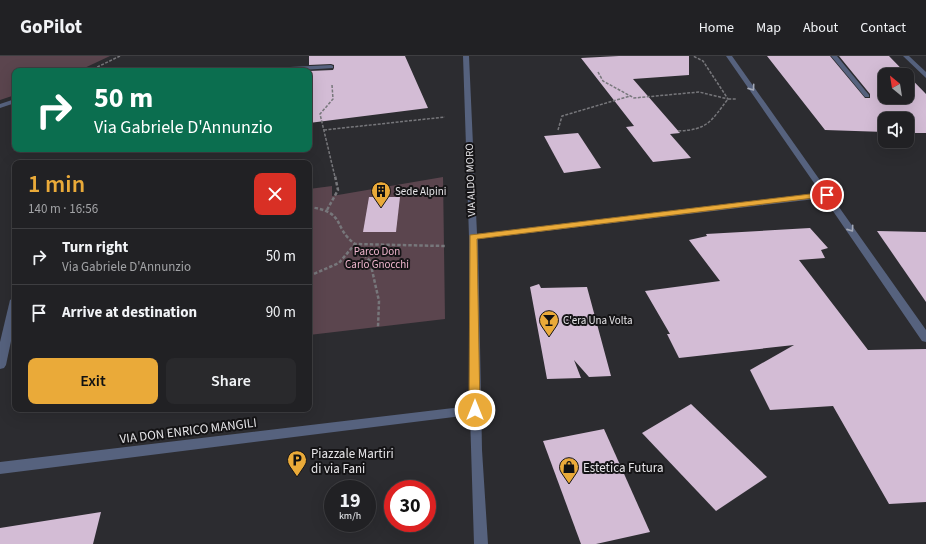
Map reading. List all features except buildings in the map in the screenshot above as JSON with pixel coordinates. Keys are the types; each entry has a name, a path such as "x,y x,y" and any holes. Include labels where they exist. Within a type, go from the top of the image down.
{"street":[{"name":"VIA ALDO MORO","path":"466,56 473,237 475,410 481,544"},
{"path":"730,56 926,338"},
{"path":"834,56 867,96"},
{"path":"906,56 926,76"},
{"path":"311,68 331,67"},
{"path":"0,106 12,102"},
{"path":"473,237 827,195"},
{"path":"0,366 12,313"},
{"name":"VIA DON ENRICO MANGILI","path":"0,468 475,410"}],"path":[{"path":"95,68 120,56"},
{"path":"693,56 703,60 728,99"},
{"path":"327,210 338,190 320,114 333,99 331,67"},
{"path":"598,72 602,81 634,98 699,92 728,99 759,98"},
{"path":"558,130 562,116 630,95"},
{"path":"678,131 694,131 705,127 728,99"},
{"path":"324,130 445,117"},
{"path":"312,208 327,210 340,222 349,241 355,244 370,261 379,301 378,328"},
{"path":"355,244 445,246"},
{"path":"312,275 339,263 355,244"}],"green space":[{"path":"0,56 110,56 84,68 12,68 12,96 0,100"},
{"name":"Parco Don Carlo Gnocchi","path":"443,177 445,319 312,335 312,189 332,186 332,196"}],"place":[{"name":"Sede Alpini","path":"381,208"},
{"name":"C'era Una Volta","path":"549,337"},
{"name":"Piazzale Martiri di via Fani","path":"297,477"},
{"name":"Estetica Futura","path":"569,484"}],"route":[{"path":"475,410 473,237 827,195"}]}
